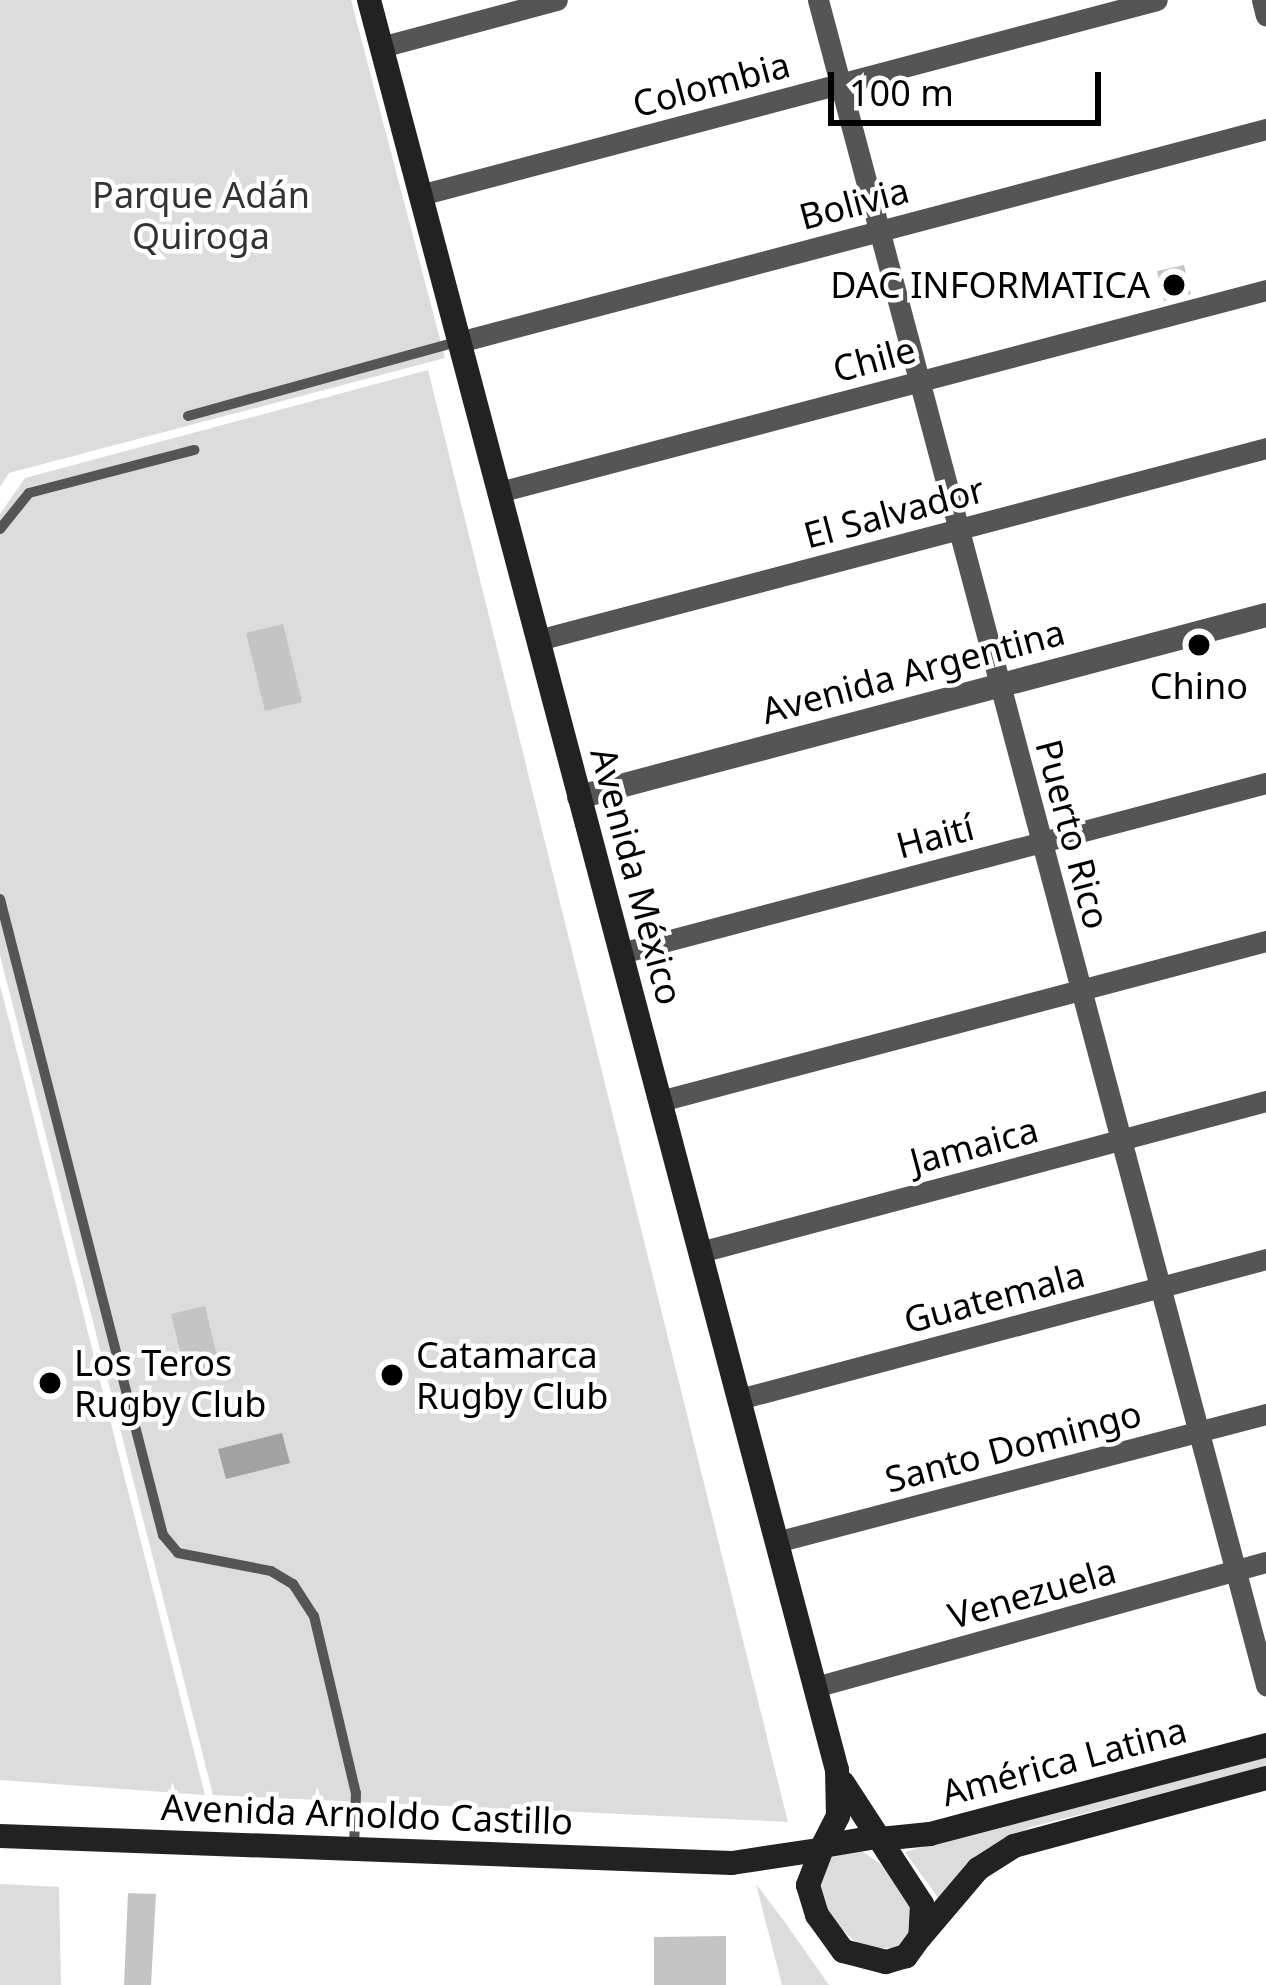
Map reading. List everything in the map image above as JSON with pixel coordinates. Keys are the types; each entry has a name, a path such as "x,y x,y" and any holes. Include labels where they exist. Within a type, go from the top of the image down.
{"main road":[{"name":"Avenida México","path":"369,0 837,1770 838,1816 821,1848"},
{"name":"América Latina","path":"878,1838 930,1834 1266,1744"},
{"name":"Avenida México","path":"837,1770 878,1838"},
{"name":"América Latina","path":"915,1945 978,1869 1014,1846 1266,1778"},
{"name":"Avenida Arnoldo Castillo","path":"0,1836 732,1863 821,1848"},
{"path":"862,1985 817,1915 807,1874 821,1848 878,1838 918,1891 915,1945 900,1985"},
{"name":"Avenida Arnoldo Castillo","path":"732,1863 784,1878 817,1915"},
{"path":"833,1941 867,1962 915,1945"}],"street":[{"path":"381,47 557,0"},
{"name":"Puerto Rico","path":"818,0 1266,1684"},
{"name":"Colombia","path":"420,195 1157,0"},
{"path":"1262,0 1266,16"},
{"name":"Bolivia","path":"459,342 1266,129"},
{"name":"Chile","path":"499,492 1266,290"},
{"name":"El Salvador","path":"538,640 1266,448"},
{"name":"Avenida Argentina","path":"579,796 1266,615"},
{"name":"Haití","path":"621,953 1266,783"},
{"path":"660,1102 1266,941"},
{"name":"Jamaica","path":"700,1252 1266,1101"},
{"name":"Guatemala","path":"739,1400 1266,1259"},
{"name":"Santo Domingo","path":"776,1542 1266,1414"},
{"name":"Venezuela","path":"815,1688 1266,1562"}],"lane":[{"path":"188,416 459,342"},
{"path":"0,529 29,493 194,450"},
{"path":"0,899 163,1535 178,1553 271,1571 293,1584 314,1616 356,1793 354,1851"}],"green space":[{"name":"Parque Adán Quiroga","path":"0,0 351,0 445,358 9,473 0,487"},
{"name":"Catamarca Rugby Club","path":"428,370 788,1822 213,1795 0,955 0,514 25,478"},
{"name":"Los Teros Rugby Club","path":"0,985 205,1795 0,1780"},
{"path":"1266,1754 1266,1767 1031,1827 982,1853 939,1899 905,1852"},
{"path":"859,1849 895,1874 912,1906 909,1937 897,1948 863,1948 831,1920 817,1884 832,1854"},
{"path":"0,1884 59,1887 61,1985 0,1985"},
{"path":"756,1884 784,1921 829,1985 782,1985"}],"shaded area":[{"path":"282,1433 290,1463 226,1479 218,1449"}],"building":[{"name":"DAC INFORMATICA","path":"1184,265 1191,294 1164,301 1157,271"},
{"path":"283,624 302,702 265,711 246,633"},
{"path":"205,1306 220,1368 186,1376 171,1314"},
{"path":"128,1893 156,1894 151,1985 124,1985"},
{"path":"726,1936 726,1985 654,1985 654,1937"}],"place":[{"name":"DAC INFORMATICA","path":"1174,285"},
{"name":"Chino","path":"1199,645"},
{"name":"Catamarca Rugby Club","path":"392,1375"},
{"name":"Los Teros Rugby Club","path":"50,1383"}]}
